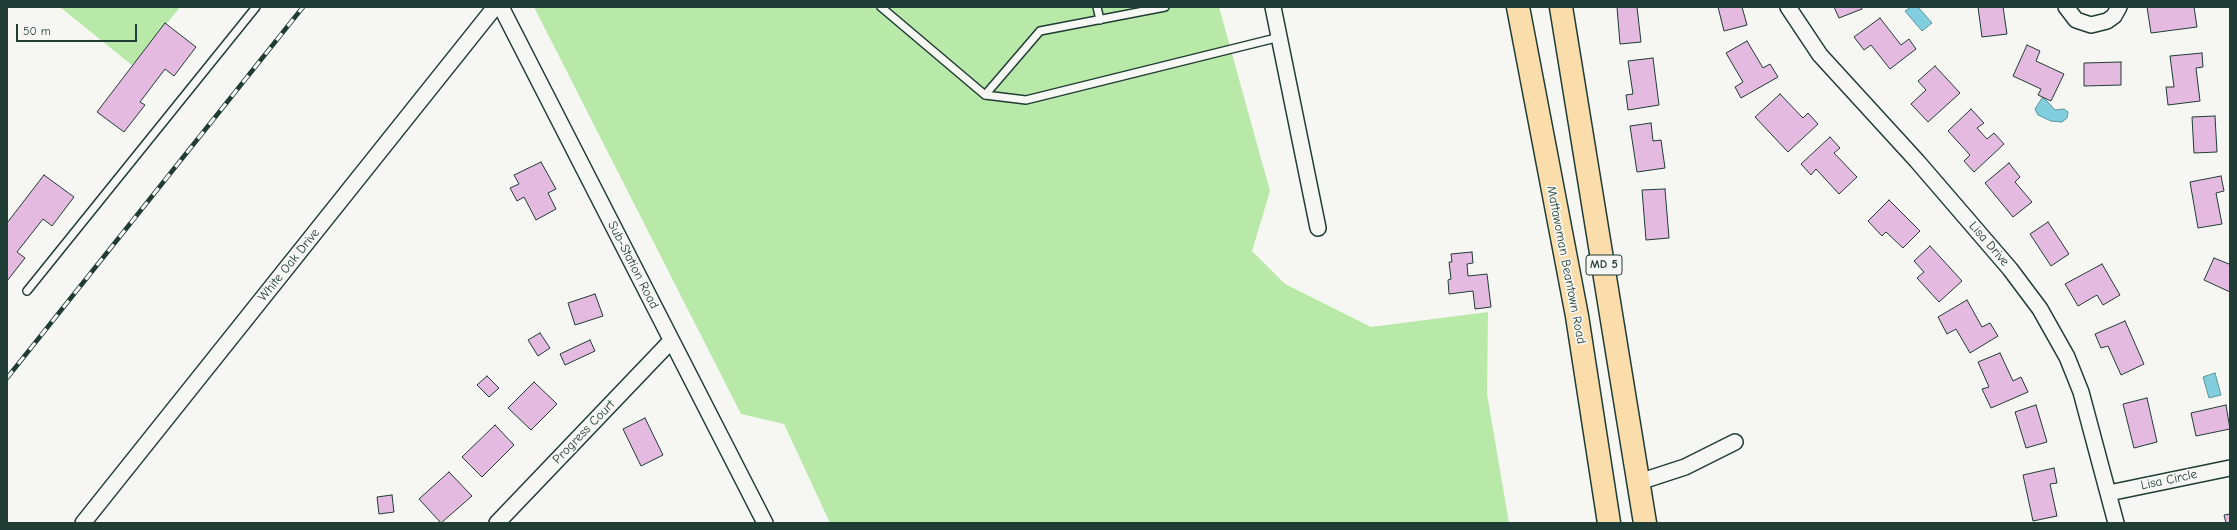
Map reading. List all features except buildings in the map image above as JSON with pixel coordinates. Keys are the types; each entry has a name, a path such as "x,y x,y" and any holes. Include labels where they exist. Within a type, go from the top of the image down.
{"highway":[{"name":"Mattawoman Beantown Road","path":"1518,7 1577,316 1600,454 1609,523"},
{"name":"MD 5","path":"1561,7 1645,523"},
{"path":"1600,454 1616,477 1622,523"}],"street":[{"name":"White Oak Drive","path":"83,523 495,7"},
{"name":"Sub-Station Road","path":"501,7 765,523"},
{"path":"1273,7 1318,228"},
{"name":"Lisa Drive","path":"1788,7 1820,55 1917,160 2010,269 2040,309 2067,357 2081,392 2116,523"},
{"path":"2066,7 2076,20 2091,25 2107,21 2114,16 2119,7"},
{"name":"Progress Court","path":"497,523 671,341"},
{"path":"1639,482 1685,467 1735,442"},
{"name":"Lisa Circle","path":"2109,493 2230,468"}],"lane":[{"path":"28,291 256,7"},
{"path":"880,7 985,95 1026,100 1280,37"},
{"path":"1097,7 1100,20"},
{"path":"985,95 1040,31 1165,7"}],"green space":[{"path":"60,7 180,7 133,66"},
{"path":"534,7 1219,7 1270,191 1252,251 1285,284 1371,327 1488,312 1487,394 1509,523 830,523 784,424 741,414"}],"water":[{"path":"1911,7 1918,7 1932,23 1922,31 1905,11"},
{"path":"2042,98 2046,100 2055,110 2064,109 2068,112 2067,118 2062,122 2051,121 2038,115 2035,109"},
{"path":"2215,373 2221,395 2209,398 2203,377"}],"railway":[{"path":"7,378 303,7"}]}
